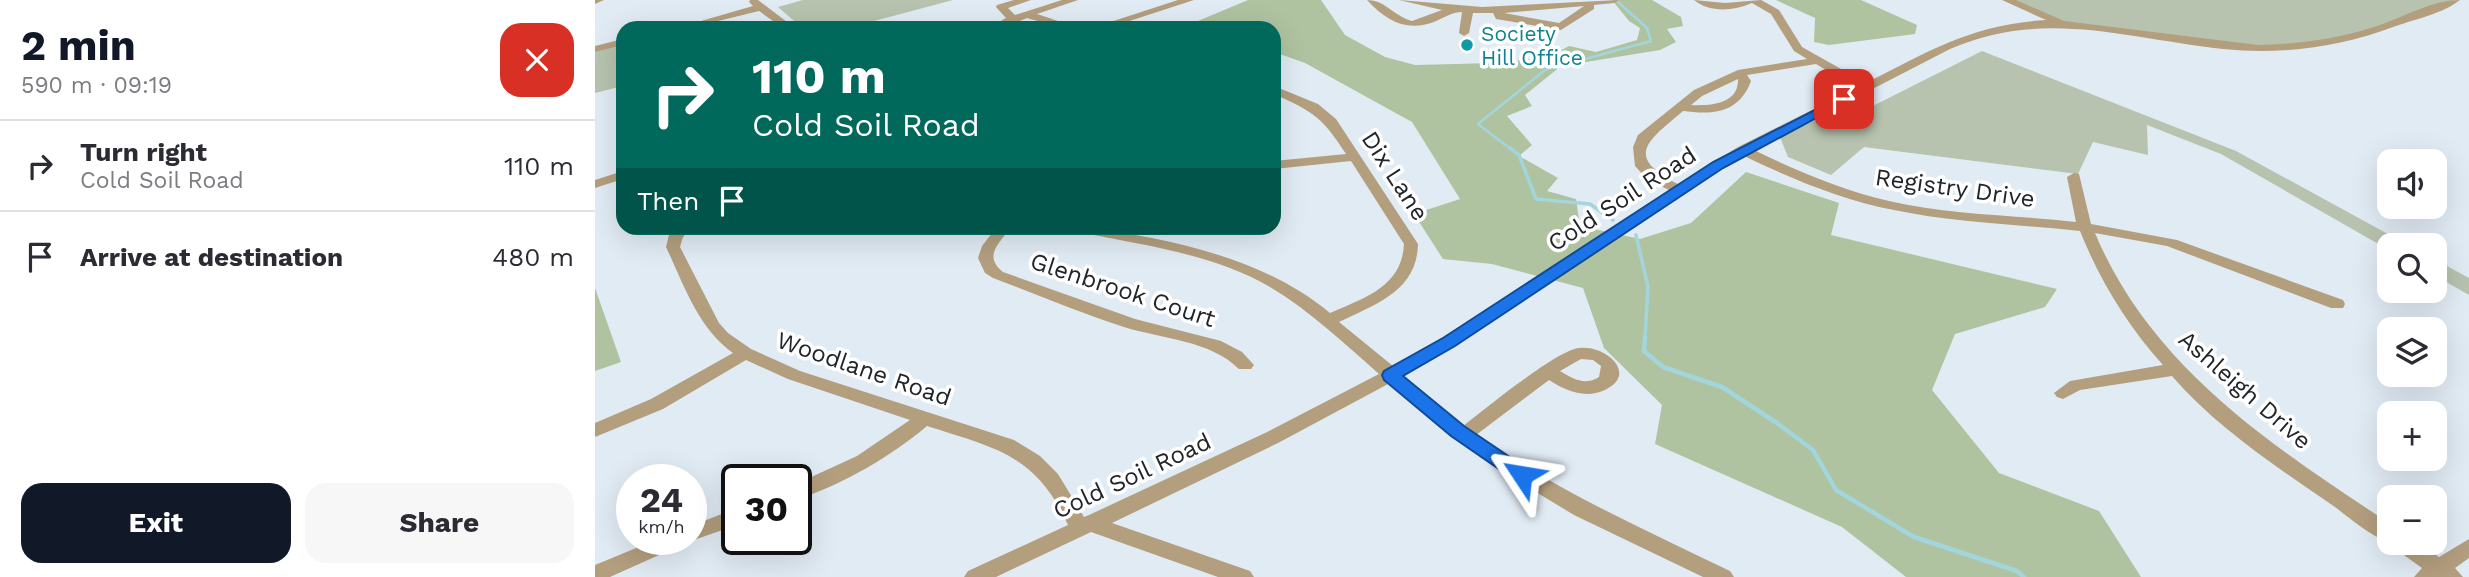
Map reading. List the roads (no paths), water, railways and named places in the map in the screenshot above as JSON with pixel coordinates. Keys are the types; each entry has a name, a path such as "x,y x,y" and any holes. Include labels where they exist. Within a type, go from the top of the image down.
{"street":[{"path":"1013,19 1001,7 1026,0"},
{"path":"1009,21 1073,0"},
{"path":"1120,21 1189,0"},
{"path":"1373,0 1394,19 1406,24 1425,23 1452,10 1471,5 1497,9 1543,3 1614,0"},
{"path":"1404,0 1452,10"},
{"path":"1699,0 1716,7 1743,4 1752,0 1775,12 1793,43 1816,61 1865,88"},
{"path":"2007,0 2032,19"},
{"name":"Cold Soil Road","path":"975,577 1294,425 1391,375 1449,342 1743,150 1964,38 2032,19 2118,29 2218,46 2293,48 2351,40 2455,0"},
{"path":"1497,9 1500,17 1562,27 1590,6 1588,2"},
{"path":"706,21 757,3 781,21"},
{"path":"1464,33 1471,5"},
{"path":"1026,14 1050,21"},
{"path":"595,49 616,44"},
{"path":"1679,190 1652,176 1640,159 1643,138 1698,93 1740,73 1816,61"},
{"path":"1679,107 1697,109 1730,103 1738,98 1745,82 1740,73"},
{"name":"Dix Lane","path":"1281,93 1303,101 1324,114 1408,236 1412,251 1411,260 1402,276 1385,292 1328,321"},
{"name":"Registry Drive","path":"1743,150 1818,184 1888,205 2145,236 2186,247 2299,294 2337,304"},
{"path":"1281,164 1356,157"},
{"path":"595,184 616,177"},
{"name":"Ashleigh Drive","path":"2074,177 2077,205 2085,229 2118,296 2149,339 2176,369 2264,446 2377,526"},
{"name":"Woodlane Road","path":"676,235 673,247 712,324 722,337 745,353 794,375 1007,445 1025,454 1055,481 1084,526"},
{"name":"Glenbrook Court","path":"997,235 988,246 984,258 986,265 998,275 1104,315 1215,345 1236,356 1245,365"},
{"path":"1117,235 1172,245 1225,260 1273,282 1328,321 1463,435 1503,463 1581,509 1723,577"},
{"path":"595,430 657,404 745,353"},
{"path":"2063,393 2076,385 2176,369"},
{"path":"1463,435 1548,372"},
{"path":"812,485 871,459 924,418"},
{"path":"1084,526 1243,577"},
{"path":"2417,555 2439,574 2469,547"},
{"path":"595,574 641,555"}],"waterway":[{"path":"1512,150 1478,124 1545,70 1651,41 1647,28 1618,2"},
{"path":"1510,148 1519,155 1536,199 1590,204 1613,220"},
{"path":"1636,235 1648,287 1645,338"},
{"path":"1645,337 1644,351 1663,367 1722,387 1813,450 1836,490 1914,537 2017,571 2024,577"}],"place":[{"name":"Society Hill Office","path":"1467,45"}]}
